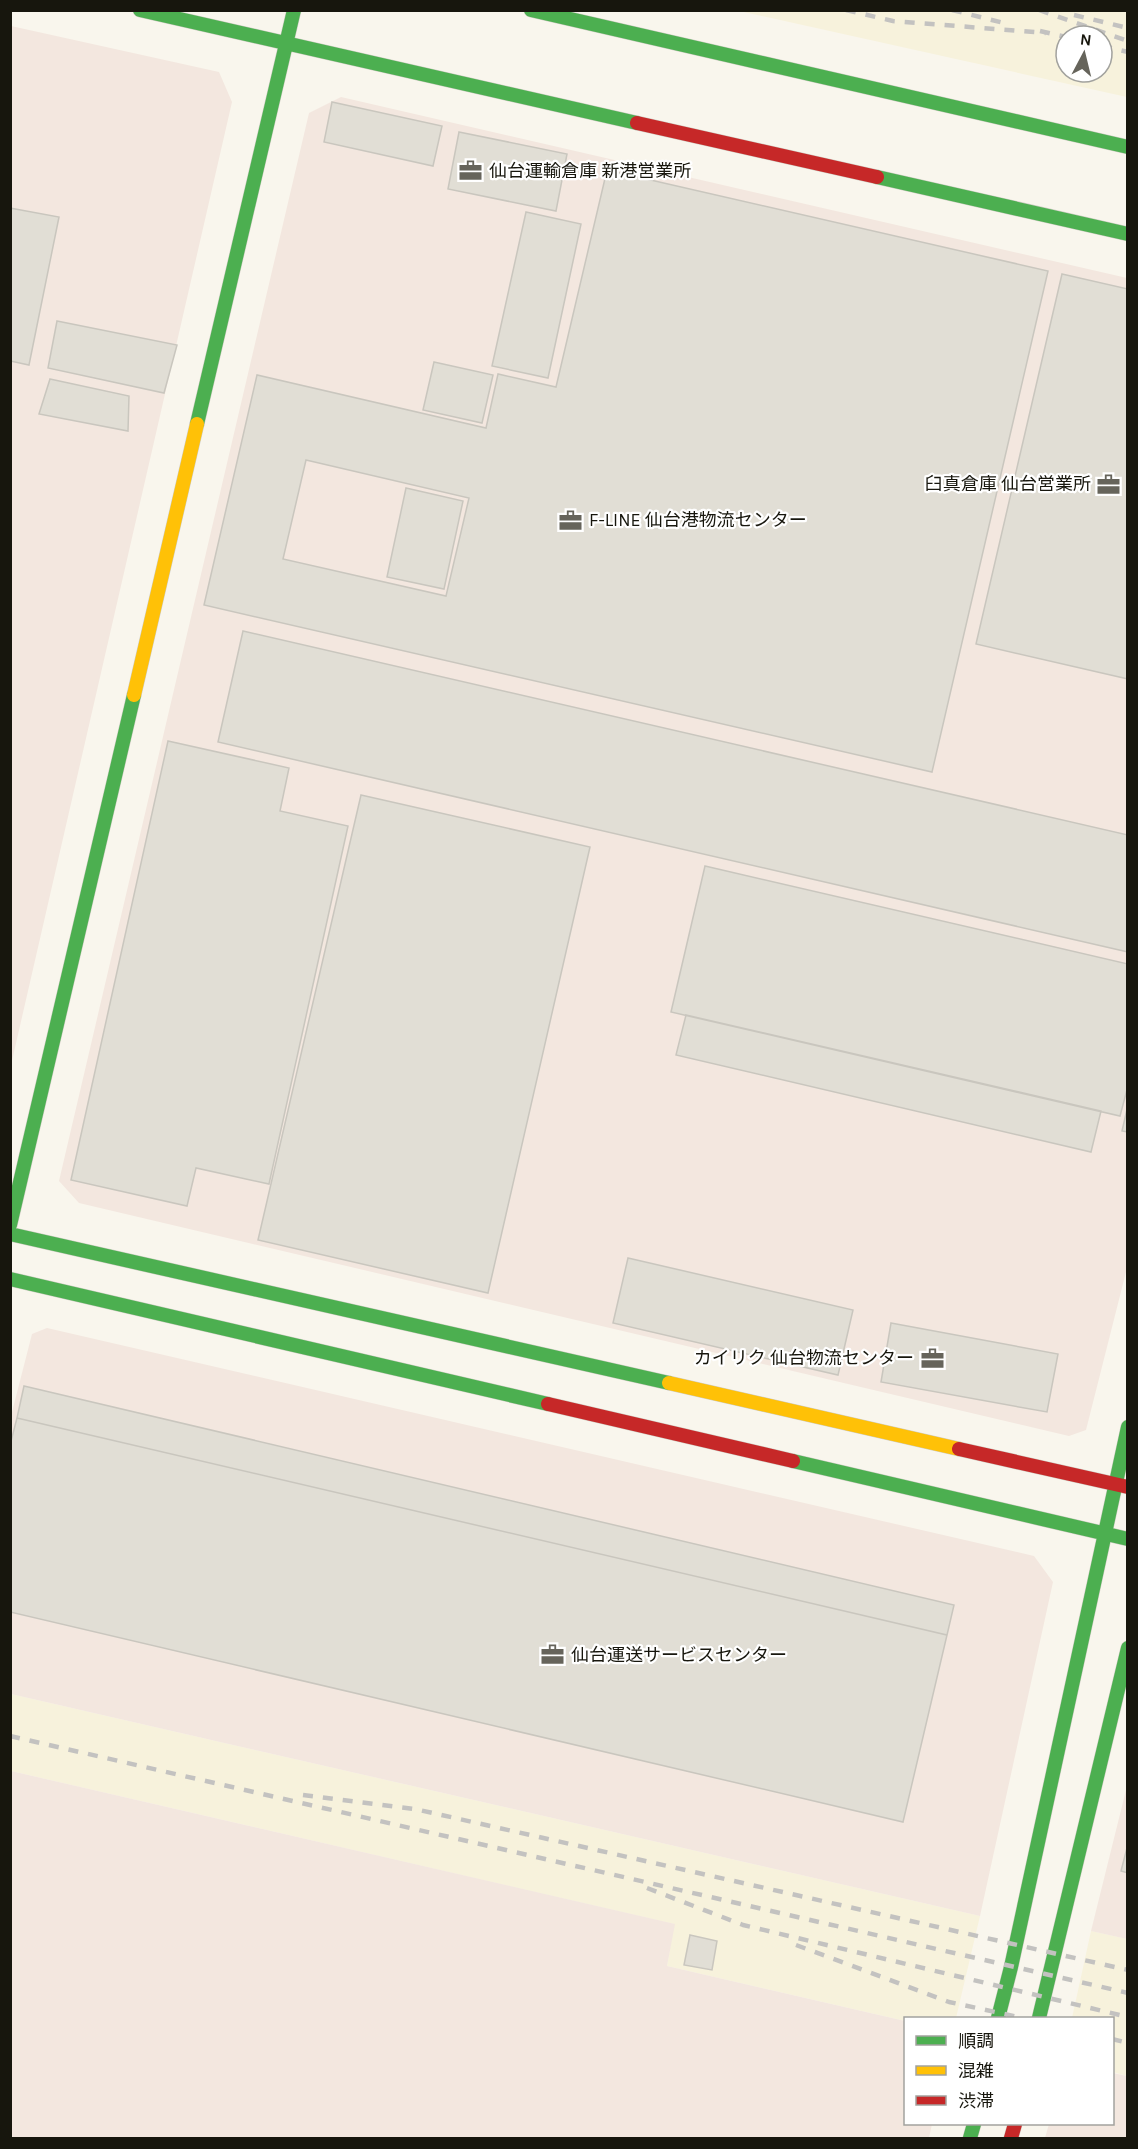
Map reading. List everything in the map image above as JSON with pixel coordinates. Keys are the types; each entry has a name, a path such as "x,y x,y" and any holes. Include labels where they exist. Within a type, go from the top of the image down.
{"street":[{"path":"140,10 1128,234"},
{"path":"10,1225 294,10"},
{"path":"531,10 1128,147"},
{"path":"10,1234 1121,1486"},
{"path":"10,1279 1128,1539"},
{"path":"998,2017 1104,1534 1121,1486 1128,1427"},
{"path":"1039,2017 1128,1648"}],"shaded area":[{"path":"739,11 1127,11 1127,97 1068,84 1114,84 1114,24 1054,24 1054,81"},
{"path":"11,26 219,72 232,102 11,1065"},
{"path":"341,97 1127,278 1128,1264 1086,1430 1069,1436 79,1203 59,1181 309,113"},
{"path":"47,1328 1034,1556 1053,1582 980,1916 11,1694 11,1416 32,1334"},
{"path":"11,1694 980,1916 956,2017 904,2017 904,2021 667,1966 674,1924 11,1771"},
{"path":"11,1771 675,1924 667,1966 904,2021 904,2125 932,2125 929,2138 11,2138"},
{"path":"1127,1786 1127,1939 1091,1931"},
{"path":"1091,1931 1127,1939 1127,2076 1114,2072 1114,2017 1072,2017"},
{"path":"1114,2073 1127,2076 1127,2138 1045,2138 1049,2125 1114,2125"}],"building":[{"path":"332,102 442,126 433,166 324,142"},
{"path":"459,132 567,154 556,211 448,189"},
{"path":"607,170 1048,271 932,772 204,605 257,375 486,428 498,374 556,387","holes":["306,460 469,498 446,596 283,559"]},
{"path":"10,208 59,217 29,365 10,361"},
{"path":"526,212 581,224 548,378 492,366"},
{"path":"1062,274 1128,289 1128,679 976,644"},
{"path":"57,321 177,345 164,393 48,368"},
{"path":"434,362 493,375 482,423 423,410"},
{"path":"50,379 129,396 128,431 39,414"},
{"path":"406,488 463,501 444,589 387,577"},
{"path":"243,631 1128,835 1128,952 218,742"},
{"path":"168,741 289,768 280,811 348,826 269,1184 196,1168 187,1206 71,1180"},
{"path":"361,795 590,847 488,1293 258,1240"},
{"path":"705,866 1128,964 1128,1086 1120,1116 671,1012"},
{"path":"686,1015 1101,1111 1091,1152 676,1055"},
{"path":"1128,1105 1128,1132 1122,1131"},
{"path":"628,1258 853,1310 838,1375 613,1323"},
{"path":"891,1323 1058,1354 1047,1412 881,1382"},
{"path":"24,1386 954,1605 947,1635 17,1418"},
{"path":"17,1418 947,1635 903,1822 10,1612 10,1445"},
{"path":"1128,1844 1128,1873 1121,1871"},
{"path":"690,1935 717,1941 712,1970 684,1965"}],"railway":[{"path":"846,10 893,21 1046,33"},
{"path":"952,10 1008,24"},
{"path":"1039,10 1128,41"},
{"path":"1074,15 1128,28"},
{"path":"1040,31 1054,34"},
{"path":"1114,49 1128,52"},
{"path":"10,1736 1128,1993"},
{"path":"303,1795 415,1809 1128,1970"},
{"path":"647,1888 743,1925 1128,2017"},
{"path":"796,1945 949,2002 1018,2017"},
{"path":"1114,2040 1128,2043"}],"traffic: fast":[{"path":"140,10 637,123"},
{"path":"197,424 294,10"},
{"path":"531,10 1128,147"},
{"path":"877,177 1128,234"},
{"path":"10,1225 134,695"},
{"path":"10,1234 669,1383"},
{"path":"10,1279 548,1404"},
{"path":"998,2017 1128,1427"},
{"path":"793,1461 1128,1539"},
{"path":"1039,2017 1128,1648"},
{"path":"970,2138 974,2125"}],"traffic: slow":[{"path":"134,695 197,424"},
{"path":"669,1383 959,1449"}],"traffic: jam":[{"path":"637,123 877,177"},
{"path":"548,1404 793,1461"},
{"path":"959,1449 1128,1487"},
{"path":"1011,2138 1015,2125"}],"place":[{"name":"仙台運輸倉庫 新港営業所","path":"471,171"},
{"name":"臼真倉庫 仙台営業所","path":"1109,484"},
{"name":"F-LINE 仙台港物流センター","path":"571,520"},
{"name":"カイリク 仙台物流センター","path":"932,1358"},
{"name":"仙台運送サービスセンター","path":"553,1655"}]}
